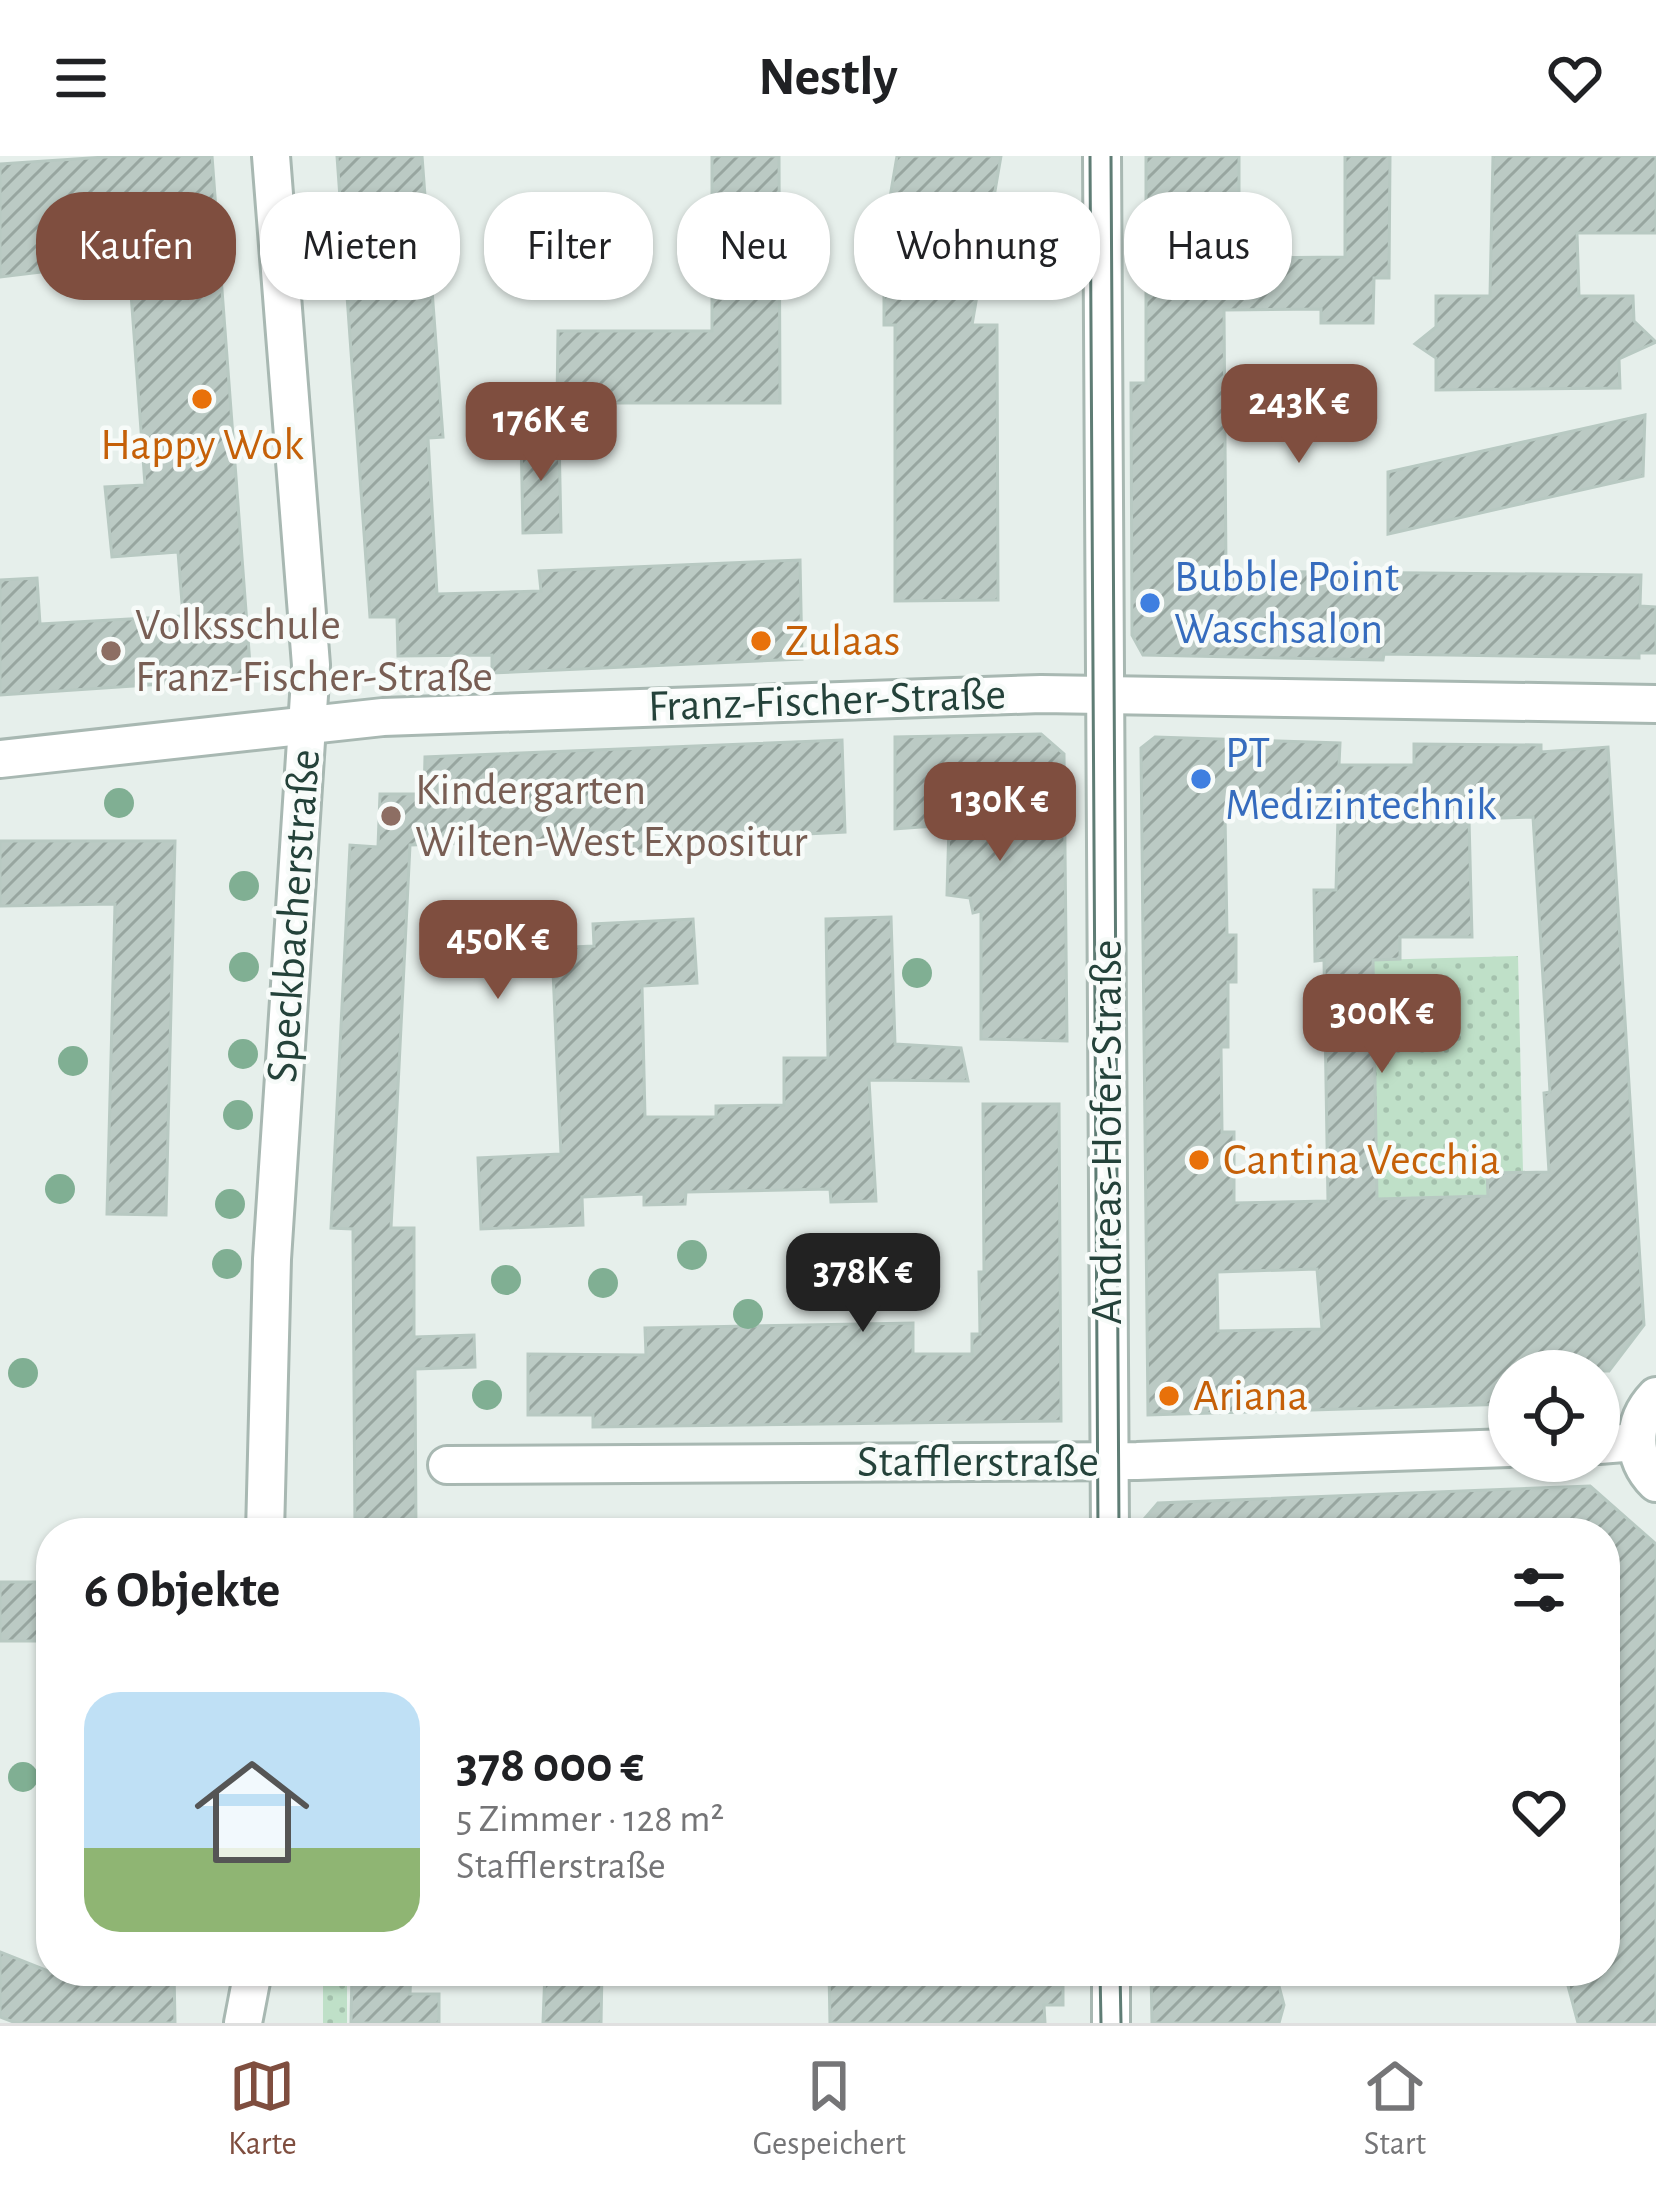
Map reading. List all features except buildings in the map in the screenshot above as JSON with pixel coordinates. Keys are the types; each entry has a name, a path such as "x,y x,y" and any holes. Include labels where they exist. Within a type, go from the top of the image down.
{"street":[{"name":"Speckbacherstraße","path":"265,1518 272,1259 311,665 272,156"},
{"name":"Andreas-Hofer-Straße","path":"1102,156 1110,1518"},
{"name":"Franz-Fischer-Straße","path":"0,759 402,716 1104,693 1656,704"},
{"path":"1656,1396 1638,1423 1636,1442 1640,1461 1656,1484"},
{"path":"1620,1443 1636,1442"},
{"name":"Stafflerstraße","path":"447,1465 1110,1460 1488,1449"},
{"path":"243,2023 250,1986"},
{"path":"267,1986 273,2023"},
{"path":"1111,1986 1111,2023"}],"green space":[{"path":"1518,956 1523,1172 1488,1173 1488,1196 1377,1199 1373,960"},
{"path":"323,1986 347,1986 347,2023 323,2023"}],"tram line":[{"path":"1090,156 1098,1518"},
{"path":"1111,156 1119,1518"},
{"path":"1100,1986 1101,2023"},
{"path":"1120,1986 1121,2023"}],"place":[{"name":"Happy Wok","path":"202,399"},
{"name":"Bubble Point Waschsalon","path":"1150,603"},
{"name":"Zulaas","path":"761,641"},
{"name":"Volksschule Franz-Fischer-Straße","path":"111,651"},
{"name":"PT Medizintechnik","path":"1201,779"},
{"name":"Kindergarten Wilten-West Expositur","path":"391,816"},
{"name":"Cantina Vecchia","path":"1199,1160"},
{"name":"Ariana","path":"1169,1396"}]}
